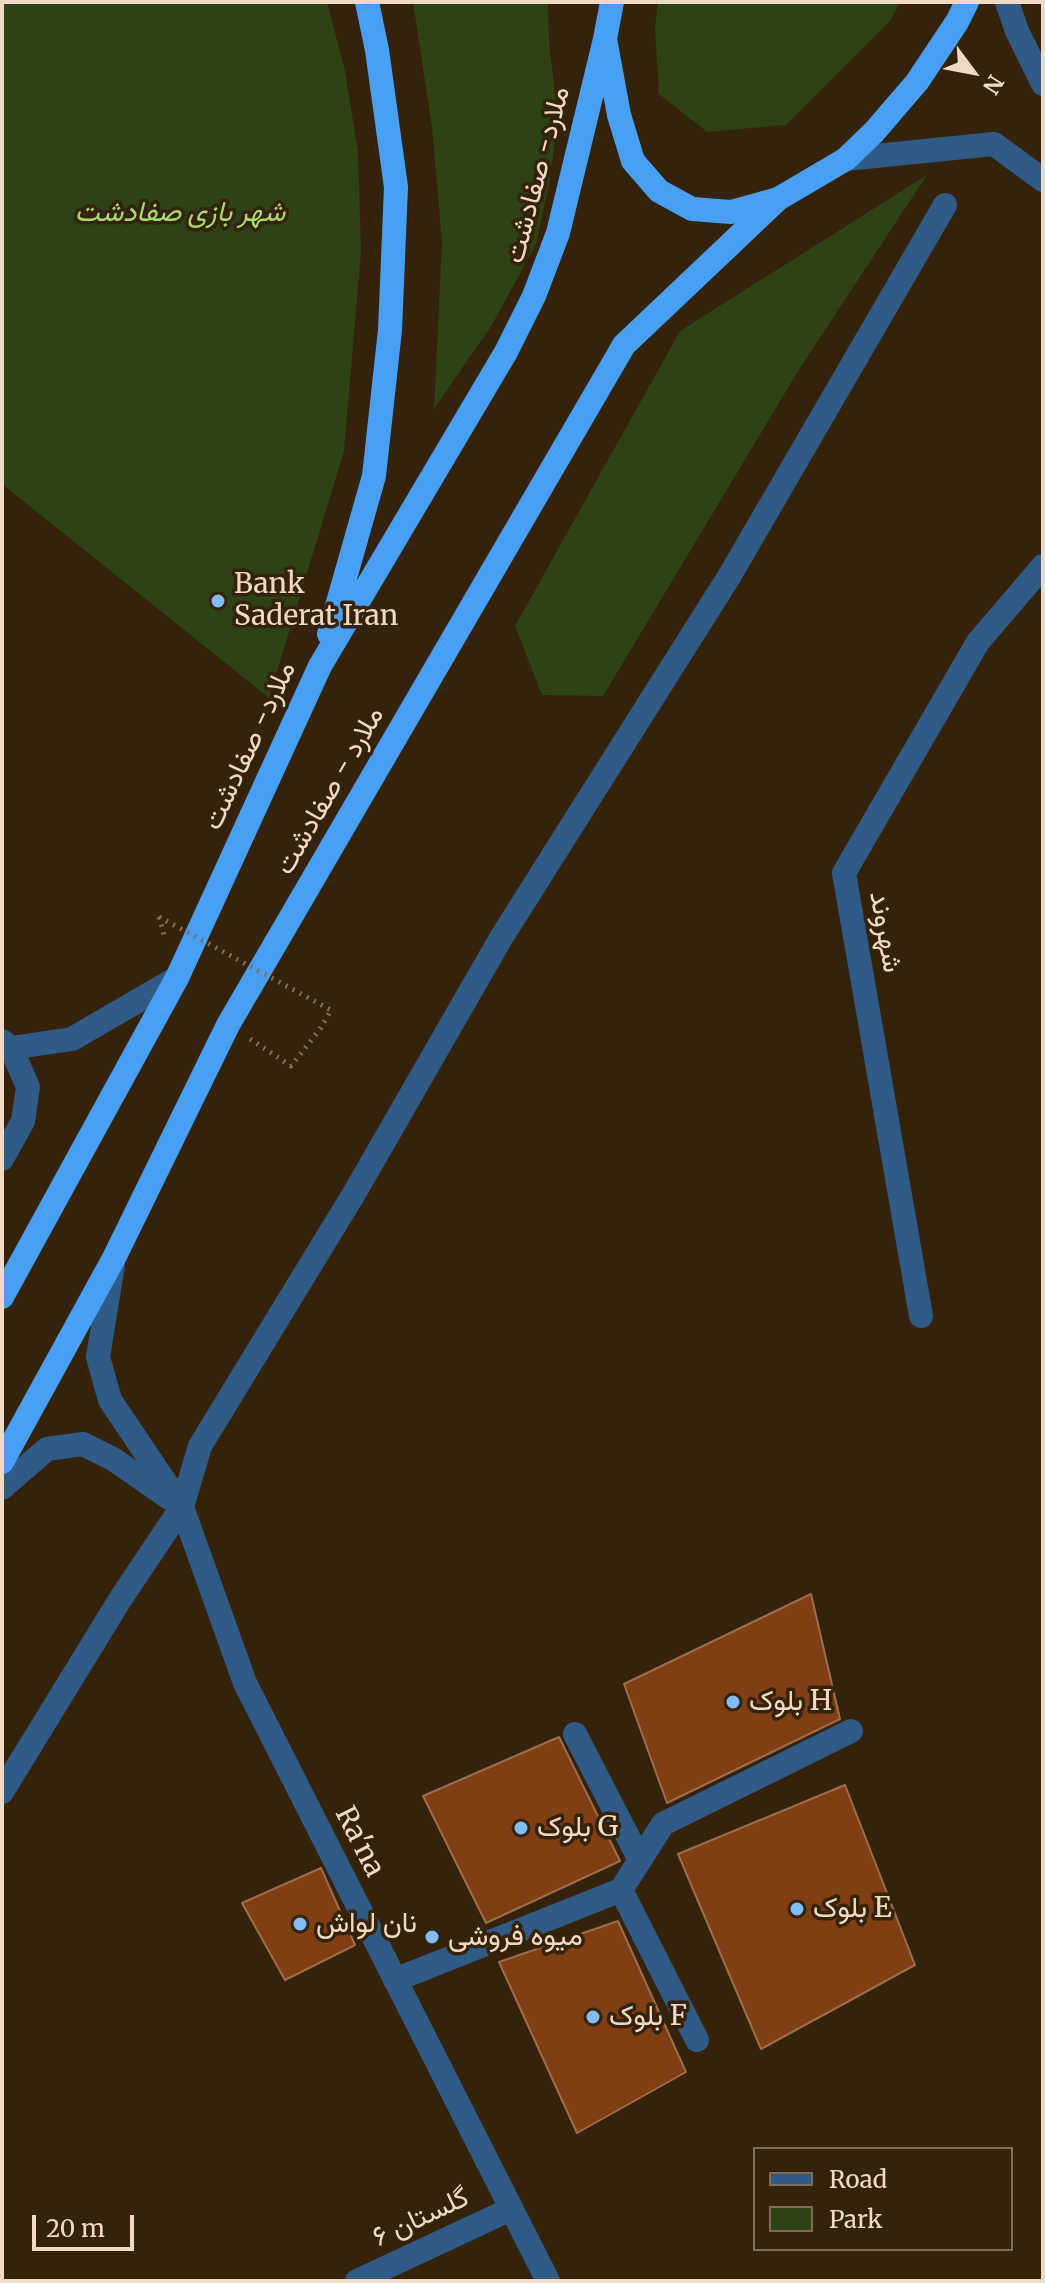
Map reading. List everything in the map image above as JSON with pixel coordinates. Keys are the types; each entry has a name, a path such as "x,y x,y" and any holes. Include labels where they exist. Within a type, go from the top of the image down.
{"highway":[{"path":"320,666 374,476 390,330 396,187 377,50 367,2"},
{"name":"ملارد- صفادشت","path":"2,1297 177,978 320,666 506,352 534,296 558,233 612,2"},
{"path":"605,39 619,115 633,161 659,191 692,209 731,212 778,199 846,159 917,82 967,2"},
{"name":"ملارد - صفادشت","path":"2,1462 114,1258 228,1025 624,345 778,199"}],"street":[{"path":"1007,2 1017,31 1043,84"},
{"path":"846,159 994,144 1043,180"},
{"path":"2,1792 121,1598 182,1507 200,1446 355,1192 501,938 730,575 945,205"},
{"name":"شهروند","path":"921,1316 844,873 978,642 1043,566"},
{"path":"2,1159 23,1121 28,1087 7,1044 72,1039 177,978"},
{"name":"Ra'na","path":"114,1258 98,1357 110,1400 182,1507 245,1683 548,2281"},
{"path":"2,1488 47,1449 83,1444 113,1459 182,1507"},
{"path":"395,1980 621,1890 663,1824 851,1731"},
{"path":"575,1734 640,1860"},
{"path":"621,1890 697,2040"},
{"name":"گلستان ۶","path":"357,2281 511,2209"}],"path":[{"path":"159,917 331,1010 291,1066 228,1025"}],"green space":[{"name":"شهر بازی صفادشت","path":"2,2 327,2 345,71 358,152 361,252 344,451 269,698 2,484"},
{"path":"413,2 548,2 549,42 558,119 549,185 536,244 492,325 434,409 442,242 432,127"},
{"path":"658,2 900,2 890,21 786,125 707,132 659,94 655,30"},
{"path":"927,175 800,368 603,696 542,695 515,626 680,331"}],"building":[{"name":"بلوک H","path":"811,1594 840,1719 667,1803 624,1684"},
{"name":"بلوک G","path":"559,1737 620,1861 486,1923 423,1796"},
{"name":"بلوک E","path":"845,1785 915,1965 761,2049 678,1854"},
{"name":"نان لواش","path":"321,1868 355,1945 285,1980 242,1903"},
{"name":"بلوک F","path":"618,1921 686,2072 577,2133 499,1962"}],"place":[{"name":"Bank Saderat Iran","path":"218,601"},
{"name":"بلوک H","path":"733,1702"},
{"name":"بلوک G","path":"521,1828"},
{"name":"بلوک E","path":"797,1909"},
{"name":"نان لواش","path":"300,1924"},
{"name":"میوه فروشی","path":"432,1937"},
{"name":"بلوک F","path":"593,2017"}]}
